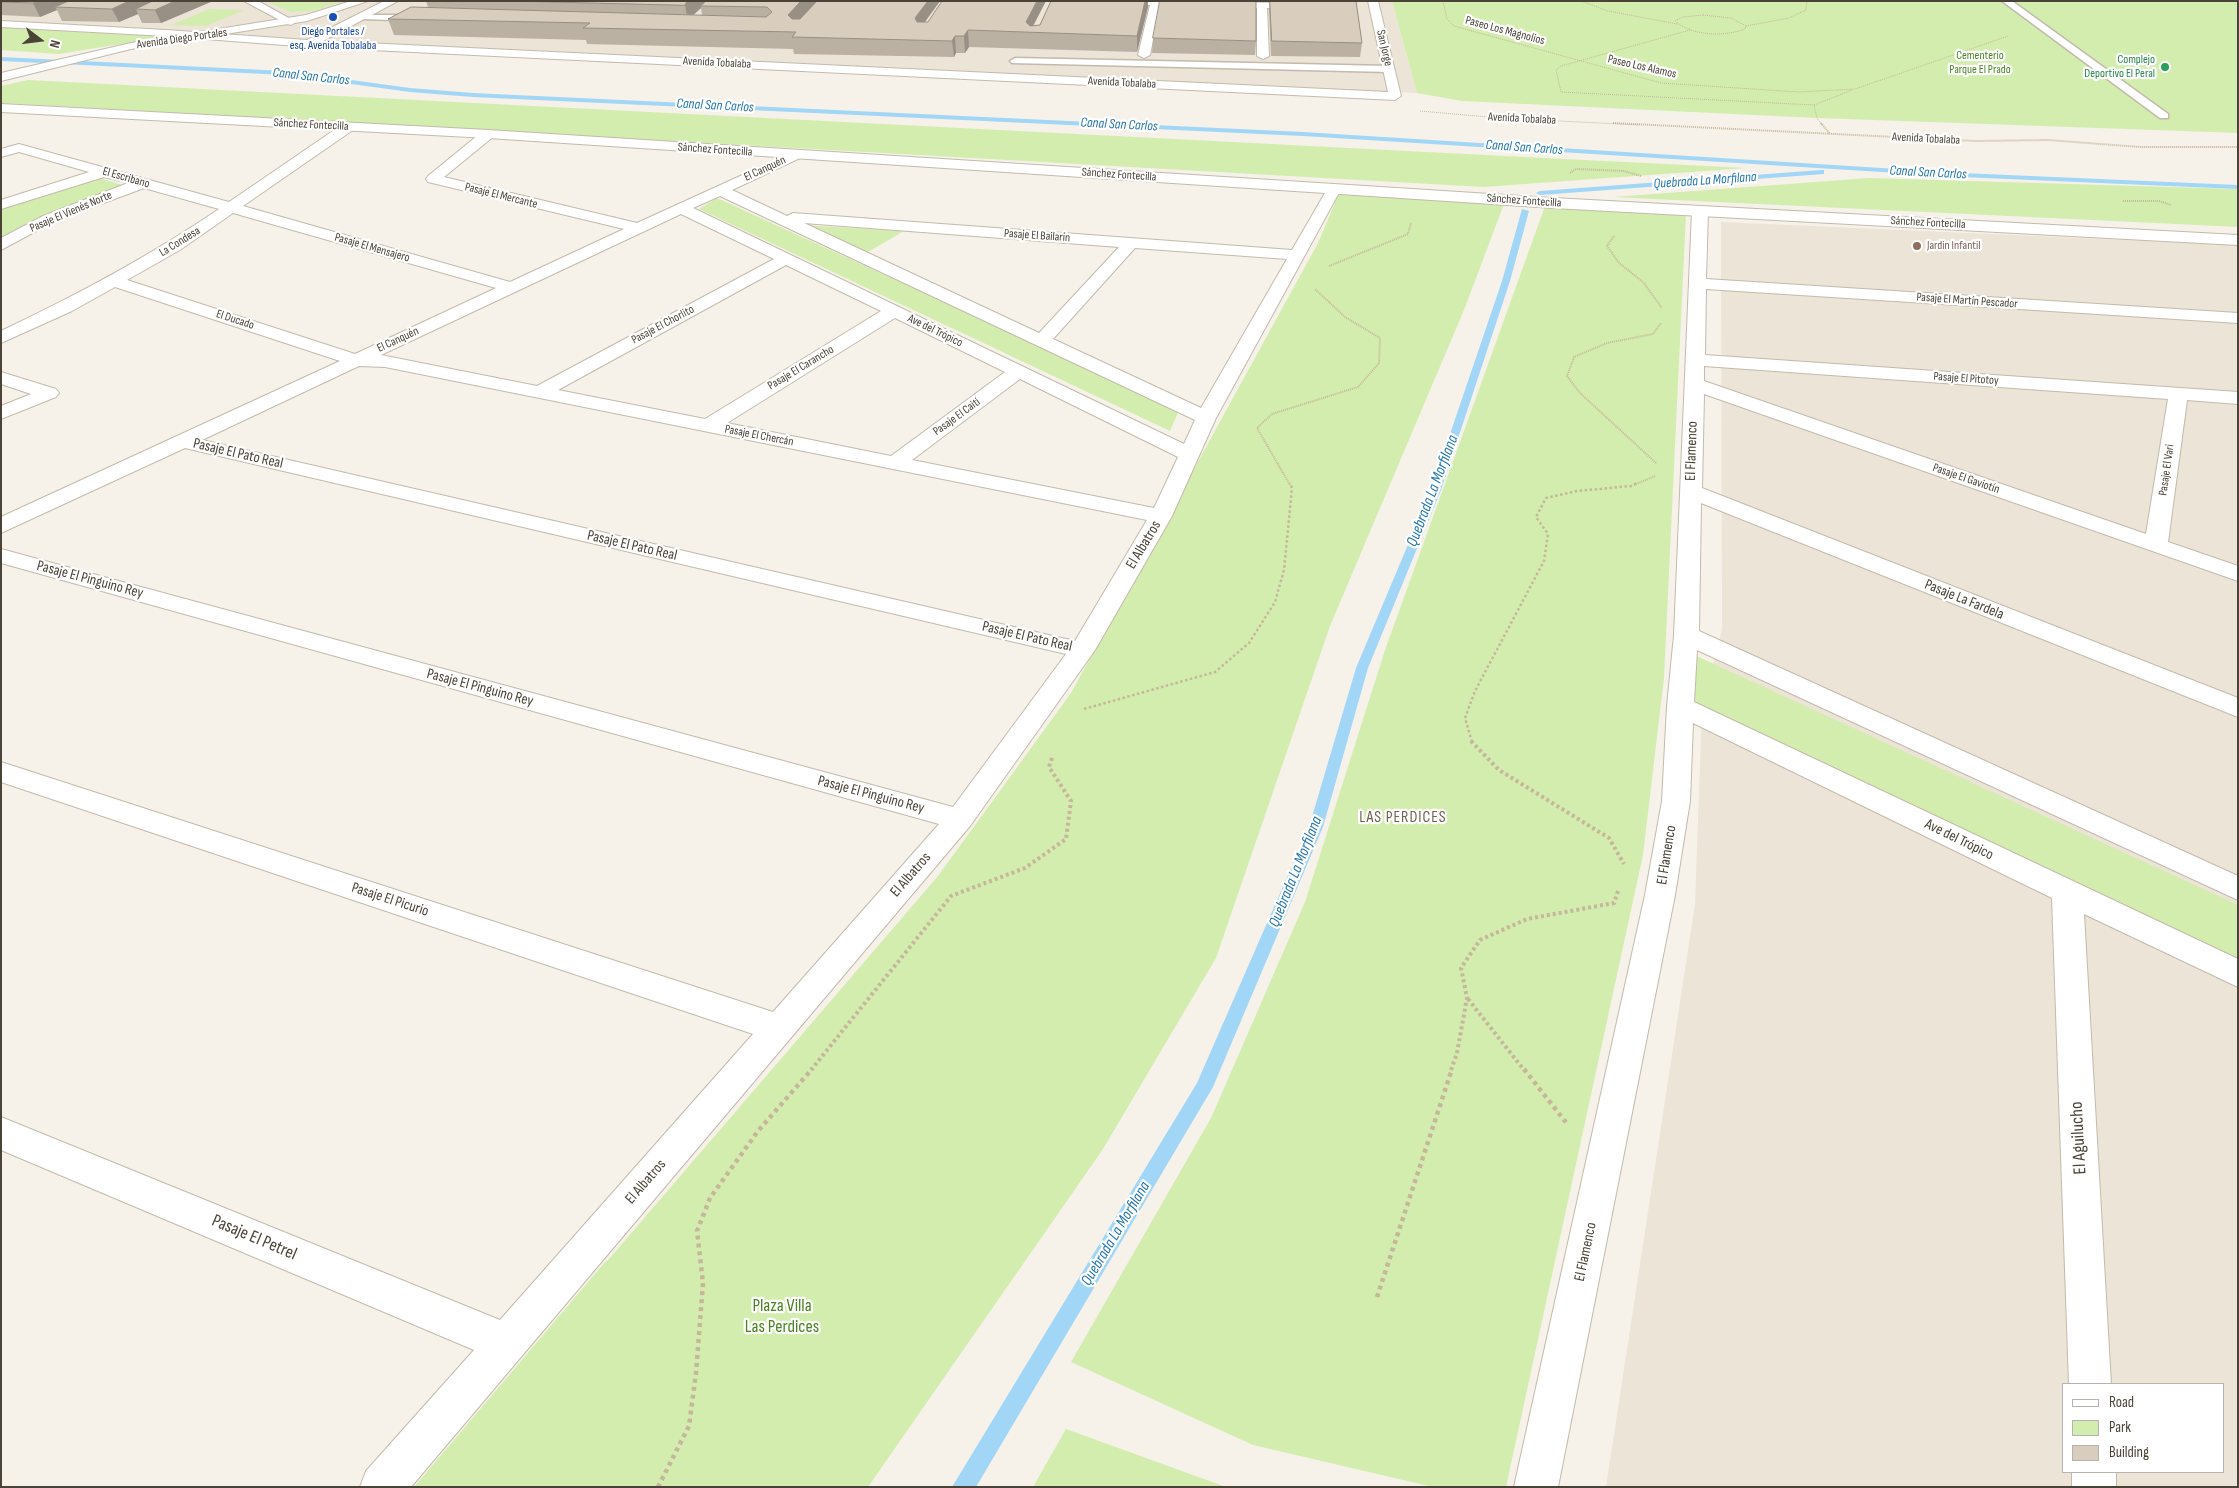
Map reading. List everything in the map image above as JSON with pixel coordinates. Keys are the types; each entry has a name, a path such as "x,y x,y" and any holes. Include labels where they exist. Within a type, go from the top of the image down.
{"street":[{"path":"249,1 291,22"},
{"name":"Avenida Diego Portales","path":"1,77 91,55 192,36 291,22 338,10 363,1"},
{"path":"310,44 393,1"},
{"path":"1104,1 1318,6"},
{"path":"1144,55 1156,2"},
{"path":"1262,5 1263,56"},
{"name":"San Jorge","path":"1371,5 1395,96"},
{"path":"31,26 60,15"},
{"path":"110,30 138,19"},
{"name":"Avenida Tobalaba","path":"1,24 310,44 1395,96"},
{"name":"Sánchez Fontecilla","path":"1,108 488,134 1624,207 2238,240"},
{"name":"La Condesa","path":"1,338 114,281 174,247 348,128"},
{"name":"Pasaje El Mercante","path":"488,134 433,179 638,228"},
{"name":"El Escribano","path":"1,153 19,148 233,208"},
{"name":"El Canquén","path":"1,526 795,155"},
{"path":"1,205 104,172"},
{"name":"Pasaje El Vienés Norte","path":"1,245 48,219 143,182"},
{"name":"El Albatros","path":"382,1487 960,819 1082,650 1162,516 1206,418 1334,189"},
{"path":"720,190 1206,418"},
{"name":"Pasaje El Mensajero","path":"233,208 511,288"},
{"name":"Ave del Trópico","path":"681,208 1189,454"},
{"name":"El Flamenco","path":"1536,1487 1660,895 1674,810 1686,635 1700,211"},
{"name":"Pasaje El Bailarín","path":"776,216 1297,255"},
{"path":"1042,340 1131,243"},
{"name":"Pasaje El Chorlito","path":"540,392 786,259"},
{"name":"El Ducado","path":"114,281 356,360"},
{"name":"Pasaje El Martín Pescador","path":"1697,283 2238,318"},
{"name":"Pasaje El Carancho","path":"708,426 894,311"},
{"name":"Pasaje El Chercán","path":"356,360 385,361 1162,516"},
{"name":"Pasaje El Pitotoy","path":"1695,360 2238,398"},
{"name":"Pasaje El Caiti","path":"895,463 1018,372"},
{"path":"1,378 49,393 1,413"},
{"name":"Pasaje El Gaviotín","path":"1694,384 2238,574"},
{"name":"Pasaje El Vari","path":"2156,546 2178,394"},
{"name":"Pasaje El Pato Real","path":"182,441 1082,650"},
{"name":"Pasaje La Fardela","path":"1690,491 2238,708"},
{"name":"Pasaje El Pinguino Rey","path":"1,556 960,819"},
{"path":"1686,635 2238,889"},
{"name":"Ave del Trópico","path":"1680,706 2238,974"},
{"name":"Pasaje El Picurio","path":"1,772 779,1028"},
{"name":"El Aguilucho","path":"2068,892 2090,1383"},
{"name":"Pasaje El Petrel","path":"1,1133 506,1343"},
{"path":"2094,1473 2094,1487"}],"lane":[{"path":"2006,1 2164,116"},
{"path":"363,16 427,18"},
{"path":"1015,61 1388,70"}],"path":[{"name":"Paseo Los Magnolios","path":"1443,1 1447,19 1454,26 1578,60"},
{"path":"1581,1 1608,11 1677,24 1690,30 1724,33 1741,31 1746,26 1796,16 1806,10 1807,1"},
{"path":"1677,24 1675,21 1677,19 1703,15 1735,20 1746,26"},
{"path":"1578,60 1690,30"},
{"name":"Paseo Los Alamos","path":"1814,105 1561,92 1556,70 1561,66 1578,60 1647,80 1680,85 1799,92 1855,89 2014,34"},
{"path":"1830,134 1817,118 1814,105 1855,89"},
{"name":"Avenida Tobalaba","path":"1395,96 1416,110 1428,113 1500,118 1976,141 2048,140 2140,147 2238,147"},
{"path":"1321,269 1408,234 1421,195"},
{"path":"1624,207 1615,234 1607,246 1619,263 1643,282 1667,316"},
{"path":"1083,709 1215,672 1249,643 1275,602 1284,570 1292,488 1272,449 1257,428 1272,414 1358,387 1379,363 1380,338 1345,317 1310,285"},
{"path":"1626,867 1609,838 1498,770 1472,743 1465,718 1476,691 1544,561 1548,534 1536,517 1546,498 1577,490 1632,486 1655,476 1656,462 1580,393 1567,376 1574,357 1607,343 1653,334 1662,322"},
{"path":"658,1487 688,1426 696,1373 702,1283 697,1231 710,1198 758,1131 819,1061 951,896 1025,868 1066,839 1071,802 1049,767 1056,749"},
{"path":"1377,1298 1457,1053 1468,998 1461,968 1480,940 1527,919 1614,903 1620,885"},
{"path":"1468,998 1603,1170"}],"shaded area":[{"path":"1,1 1392,1 1417,93 288,40 188,33 165,37 1,27"},
{"path":"1721,222 2238,245 2238,1487 1606,1487 1695,904 1702,709 1722,629"}],"green space":[{"path":"265,1 345,1 312,11 291,12"},
{"name":"Cementerio Parque El Prado","path":"1392,1 2238,1 2238,133 1817,118 1462,101 1417,93"},
{"path":"210,9 244,10 206,26 171,25"},
{"path":"1,27 165,37 59,54 1,50"},
{"path":"28,80 1747,168 1483,187 1,103 1,86"},
{"path":"96,177 126,186 37,218 1,237 1,209"},
{"path":"1869,178 2238,189 2238,227 1613,197"},
{"name":"Plaza Villa Las Perdices","path":"1339,193 1504,204 1464,310 1330,626 1216,958 1103,1149 868,1487 414,1487 938,876 1071,693 1318,243"},
{"path":"717,198 1179,410 1170,431 699,209"},
{"path":"1548,206 1686,214 1664,678 1643,855 1506,1487 1433,1487 1253,1445 1071,1362 1211,1118 1305,902 1385,650 1544,209"},
{"path":"802,225 904,231 868,252"},
{"path":"1688,652 2238,905 2238,966 1689,702"},
{"path":"1066,1429 1226,1487 1033,1487"}],"building":[{"path":"1,1 38,1 33,3"},
{"path":"69,1 129,1 112,9 55,7"},
{"path":"153,1 175,1 155,10 136,9"},
{"path":"511,1 687,1 685,5"},
{"path":"706,1 801,1 788,15 792,19 800,19 817,1 928,1 915,18 917,22 928,22 942,1 1037,1 1026,22 1030,26 1040,25 1051,1 1145,1 1137,36 968,30 964,36 955,36 952,41 792,37 796,32 583,28 590,23 388,19 411,7 766,17 772,12 767,7 701,6"},
{"path":"1160,1 1256,1 1256,41 1153,38"},
{"path":"1270,1 1356,1 1362,43 1272,41"}],"waterway":[{"name":"Canal San Carlos","path":"1,59 285,73 410,90 473,95 1303,134 1962,175 2238,187"},
{"name":"Quebrada La Morfilana","path":"1540,193 1821,172"},
{"name":"Quebrada La Morfilana","path":"963,1487 1204,1087 1316,827 1362,668 1436,490 1506,281 1525,211"}],"place":[{"name":"Diego Portales / esq. Avenida Tobalaba","path":"333,17"},
{"name":"Complejo Deportivo El Peral","path":"2165,67"},
{"name":"Jardin Infantil","path":"1917,246"}],"district":[{"name":"LAS PERDICES","path":"1403,818"}]}
